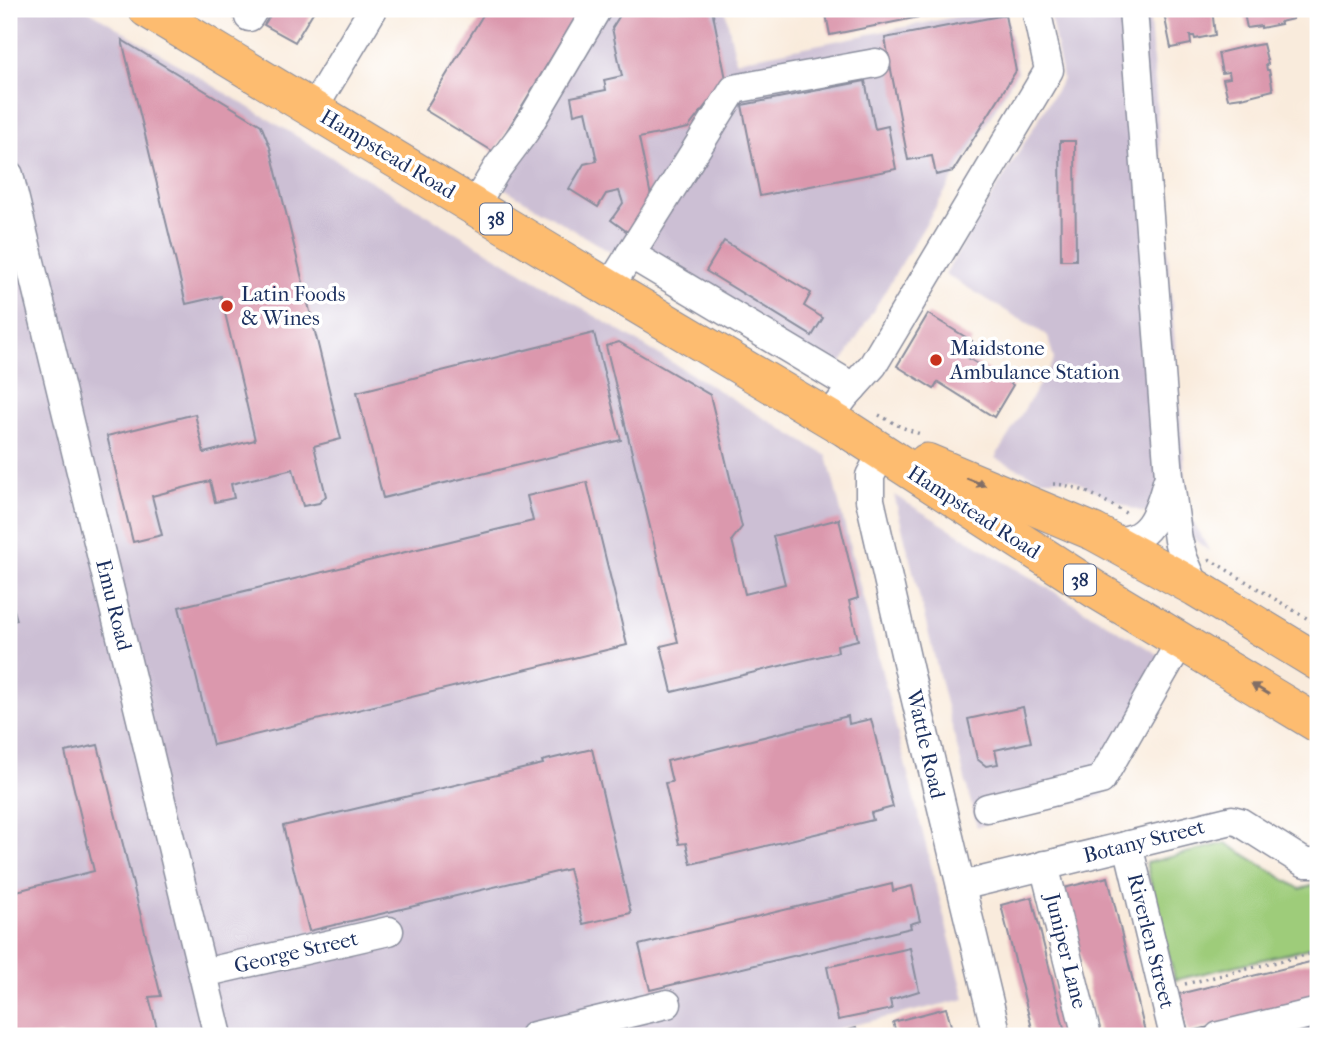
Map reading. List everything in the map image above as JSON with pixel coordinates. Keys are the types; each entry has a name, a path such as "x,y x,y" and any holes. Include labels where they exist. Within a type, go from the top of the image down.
{"main road":[{"name":"Hampstead Road","path":"147,9 837,424 1096,590 1318,724"},
{"name":"Hampstead Road","path":"837,424 1110,540 1196,588 1318,662"}],"street":[{"path":"313,109 373,9"},
{"path":"474,206 525,131 597,9"},
{"path":"837,424 853,387 873,365 1049,70 1037,9"},
{"path":"1133,9 1169,476 1178,540 1196,588"},
{"path":"609,288 734,89 876,63"},
{"name":"Emu Road","path":"9,175 218,1036"},
{"path":"630,254 853,387"},
{"name":"Wattle Road","path":"883,453 870,476 870,500 997,1036"},
{"path":"1110,540 1127,540 1150,526 1159,511 1169,476"},
{"path":"988,808 1101,780 1181,641"},
{"name":"Botany Street","path":"961,886 1232,820 1240,822 1305,863 1318,863"},
{"name":"Riverlen Street","path":"1128,845 1174,1036"},
{"name":"Juniper Lane","path":"1044,865 1087,1036"},
{"name":"George Street","path":"203,973 388,931"},
{"path":"534,1036 667,1004"},
{"path":"1219,1036 1318,1012"}],"path":[{"path":"1233,573 1318,625"},
{"path":"1163,990 1318,952"}],"shaded area":[{"path":"9,9 86,9 827,456 965,999 807,1036 9,1036"},
{"path":"590,9 725,9 736,61 1005,9 1018,71 829,384 484,176"},
{"path":"1049,9 1149,9 1188,513 1210,552 1169,519 1133,509 1071,479 1041,479 995,458 1054,360 1048,336 945,274 1063,79"},
{"path":"894,495 1162,657 1159,699 1103,796 977,827"}],"green space":[{"path":"1226,843 1300,889 1318,884 1318,946 1175,980 1146,863"}],"building":[{"path":"274,9 315,9 295,42 264,25"},
{"path":"472,9 581,9 494,152 425,110 483,15"},
{"path":"624,9 712,9 726,79 688,128 639,138 653,206 633,236 611,220 623,203 619,191 606,194 598,207 569,189 584,164 597,161 586,111 574,114 571,97 606,90 604,80 622,76 612,28"},
{"path":"825,9 953,9 954,10 830,35"},
{"path":"1163,9 1212,9 1215,35 1195,39 1190,36 1191,44 1171,48"},
{"path":"1243,9 1291,9 1293,19 1261,28 1247,28"},
{"path":"1005,15 1016,71 953,171 936,175 932,156 908,160 885,38"},
{"path":"122,40 261,125 270,147 341,439 314,446 326,496 319,503 303,506 293,469 231,484 234,498 215,502 210,481 152,496 162,535 133,542 107,436 195,414 204,453 255,440 221,296 186,304"},
{"path":"1263,44 1273,90 1228,99 1223,79 1230,78 1229,72 1222,73 1218,53"},
{"path":"865,81 875,129 888,126 896,169 760,196 742,105"},
{"path":"1060,141 1075,141 1076,260 1061,260"},
{"path":"724,241 811,293 804,306 823,318 812,336 706,271"},
{"name":"Maidstone Ambulance Station","path":"928,314 972,341 963,355 1013,385 994,417 938,382 934,389 897,366"},
{"path":"594,333 621,440 383,498 357,392"},
{"path":"619,342 710,395 742,527 732,540 745,594 785,584 773,536 839,519 858,598 849,601 858,640 837,645 838,652 672,692 661,646 678,642 606,346"},
{"path":"587,482 627,645 213,745 179,607 533,521 527,496"},
{"path":"9,593 17,620 9,622"},
{"path":"1023,707 1031,742 995,750 998,764 986,766 977,759 968,719"},
{"path":"848,716 849,724 871,719 893,807 871,813 873,820 691,864 686,843 679,844 665,783 672,782 667,761"},
{"path":"98,745 161,996 149,997 159,1036 9,1036 9,893 94,871 65,752"},
{"path":"592,749 631,913 583,924 569,869 309,931 283,826 543,764 542,761"},
{"path":"1108,877 1146,1036 1100,1036 1064,888"},
{"path":"892,884 893,891 912,886 920,921 910,924 911,928 650,990 639,945"},
{"path":"1032,897 1066,1036 1034,1036 1001,905"},
{"path":"910,948 919,991 890,1000 892,1009 838,1020 827,967"},
{"path":"1318,960 1318,1001 1188,1032 1179,994"},
{"path":"946,1008 954,1036 897,1036 893,1022"},
{"path":"856,1028 858,1036 830,1036 830,1035"},
{"path":"1318,1028 1318,1036 1290,1036 1290,1035"}],"place":[{"name":"Latin Foods & Wines","path":"227,306"},
{"name":"Maidstone Ambulance Station","path":"936,360"}]}
